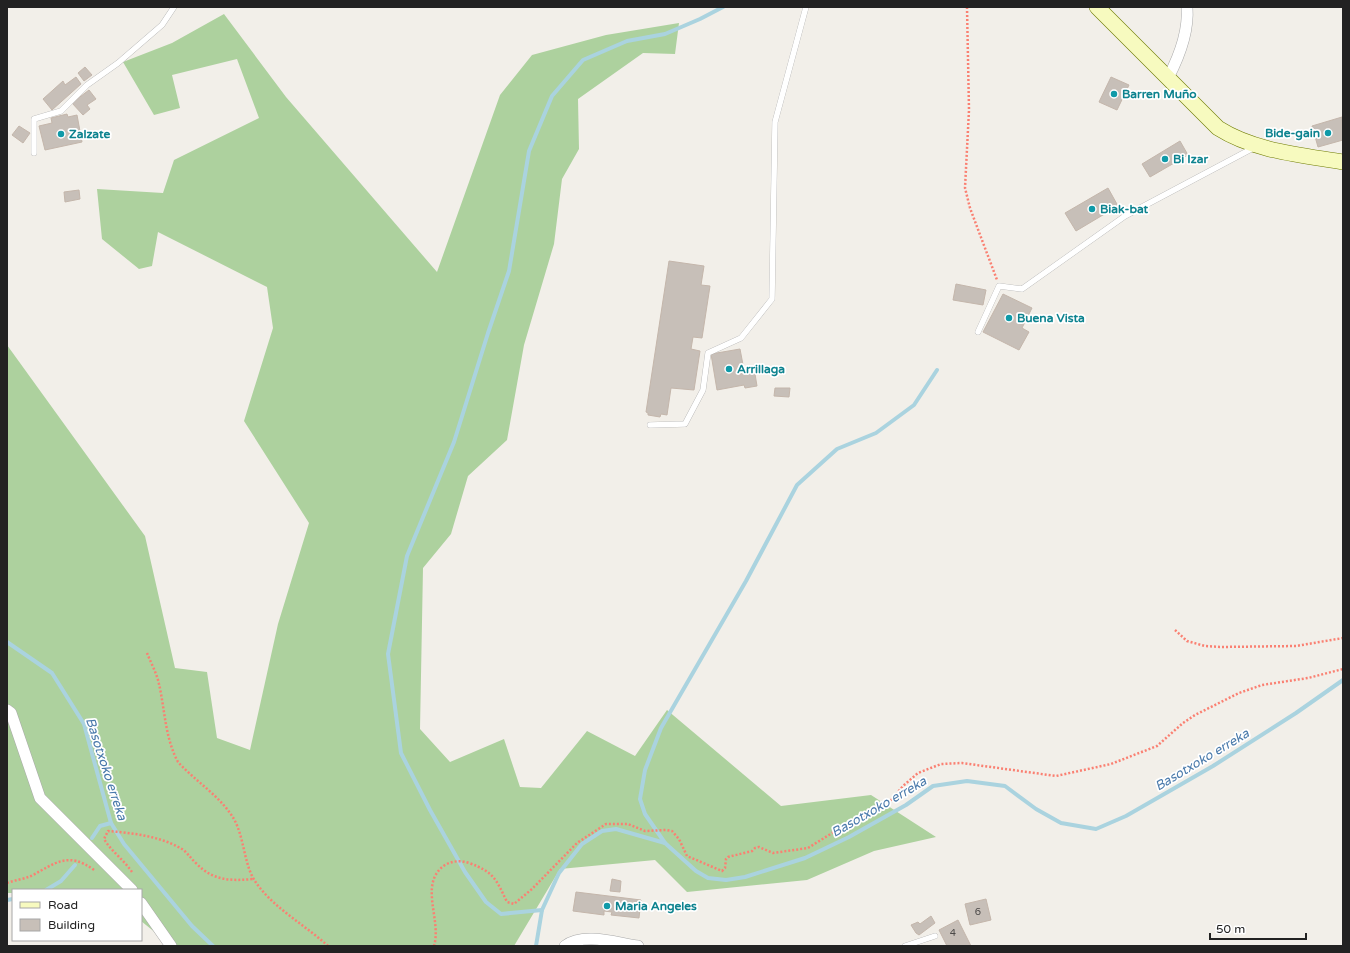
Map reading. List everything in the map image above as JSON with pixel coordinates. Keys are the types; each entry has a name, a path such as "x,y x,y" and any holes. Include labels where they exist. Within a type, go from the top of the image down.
{"street":[{"path":"1096,7 1218,128 1234,138 1257,146 1343,162"},
{"path":"1168,78 1176,62 1182,43 1188,17 1186,7"},
{"path":"7,710 11,713 40,798 131,889"},
{"path":"142,904 171,946"},
{"path":"565,946 569,942 588,938 638,946"}],"lane":[{"path":"34,153 34,119 61,111 87,85 118,63 162,25 174,7"},
{"path":"650,425 685,424 703,390 708,353 741,338 772,299 776,122 806,7"},
{"path":"978,332 999,286 1022,289 1125,216 1257,146"},
{"path":"906,946 935,936"}],"path":[{"path":"967,7 968,110 965,188 970,208 999,286"},
{"path":"1175,630 1187,641 1205,646 1220,647 1305,646 1343,638"},
{"path":"147,653 158,682 172,751 185,769 226,807 240,835 253,879 262,892 311,930 328,946"},
{"path":"434,946 436,927 432,886 441,868 448,863 464,861 486,869 497,880 508,902 514,904 532,889 577,843 596,829 613,823 634,826 645,832 666,830 672,832 679,839 687,856 722,870 725,868 726,859 728,857 752,851 755,848 759,847 773,853 808,848 853,820 882,808 918,773 933,766 950,762 1065,776 1115,763 1157,746 1183,723 1195,715 1238,693 1262,685 1308,678 1343,669"},
{"path":"104,838 108,831 162,840 181,848 189,854 206,872 231,880 253,879"},
{"path":"7,882 30,876 63,860 83,863 96,871"}],"green space":[{"path":"224,14 286,97 437,272 500,95 532,55 606,35 679,23 675,54 643,53 578,99 579,149 562,179 554,244 524,345 507,440 468,476 451,534 423,568 420,729 450,762 504,739 520,787 541,788 587,731 635,756 667,710 781,806 871,795 936,837 874,851 807,880 687,892 655,860 560,869 514,946 172,946 142,922 142,889 12,889 12,893 7,893 7,345 145,536 175,668 207,672 217,738 250,750 278,624 309,523 244,421 273,328 267,287 158,232 152,266 139,269 102,239 97,189 163,193 174,160 259,118 237,59 172,75 180,108 154,115 123,62 172,43"}],"building":[{"path":"85,67 92,75 84,81 78,73"},
{"path":"76,77 81,84 52,110 43,99 63,81 65,85"},
{"name":"Barren Muño","path":"1111,77 1129,85 1117,110 1099,102"},
{"path":"89,90 96,99 87,105 90,109 83,115 72,103"},
{"name":"Zalzate","path":"67,114 68,117 77,115 82,142 45,150 39,126 52,123 51,118"},
{"name":"Bide-gain","path":"1342,117 1343,140 1318,147 1312,126"},
{"path":"19,126 30,133 23,143 12,135"},
{"name":"Bi Izar","path":"1180,141 1188,155 1150,177 1142,164"},
{"name":"Biak-bat","path":"1108,188 1118,206 1076,231 1065,213"},
{"path":"79,190 80,199 65,202 64,192"},
{"path":"669,261 704,266 701,285 710,286 702,338 693,337 691,349 700,351 694,390 671,388 667,415 661,414 660,417 648,415 646,412"},
{"path":"956,284 986,290 983,305 953,300"},
{"name":"Buena Vista","path":"1003,294 1032,308 1022,328 1029,332 1019,350 983,332"},
{"name":"Arrillaga","path":"740,349 744,370 754,368 757,386 745,388 744,385 717,390 711,354"},
{"path":"775,388 790,388 789,397 774,396"},
{"path":"612,879 621,881 620,892 610,891"},
{"name":"Maria Angeles","path":"576,892 641,900 639,918 611,915 612,912 604,911 604,915 573,911"},
{"path":"986,899 991,920 970,925 965,904"},
{"path":"931,916 935,923 919,935 916,933 911,925 918,922 920,924"},
{"path":"958,920 971,946 947,946 939,930"}],"waterway":[{"path":"542,910 501,914 486,902 465,872 430,810 401,753 388,654 407,556 454,442 509,271 529,151 552,96 583,60 627,41 665,34 723,7"},
{"path":"665,843 645,814 640,799 645,770 661,728 746,581 797,485 837,449 876,433 914,405 937,370"},
{"name":"Basotxoko erreka","path":"7,642 52,673 84,724 111,823 124,844 192,926 213,946"},
{"name":"Basotxoko erreka","path":"536,946 542,910 559,873 582,844 602,831 616,829 665,843 696,871 708,878 726,880 745,877 805,858 849,837 906,805 933,786 967,781 1005,786 1036,809 1061,823 1096,829 1126,816 1213,766 1296,713 1343,680"},
{"path":"92,838 100,826 111,823"},
{"path":"48,889 61,881 75,865"},
{"path":"7,900 12,899"}],"place":[{"name":"Barren Muño","path":"1114,94"},
{"name":"Bide-gain","path":"1328,133"},
{"name":"Zalzate","path":"61,134"},
{"name":"Bi Izar","path":"1165,159"},
{"name":"Biak-bat","path":"1092,209"},
{"name":"Buena Vista","path":"1009,318"},
{"name":"Arrillaga","path":"729,369"},
{"name":"Maria Angeles","path":"607,906"}]}
